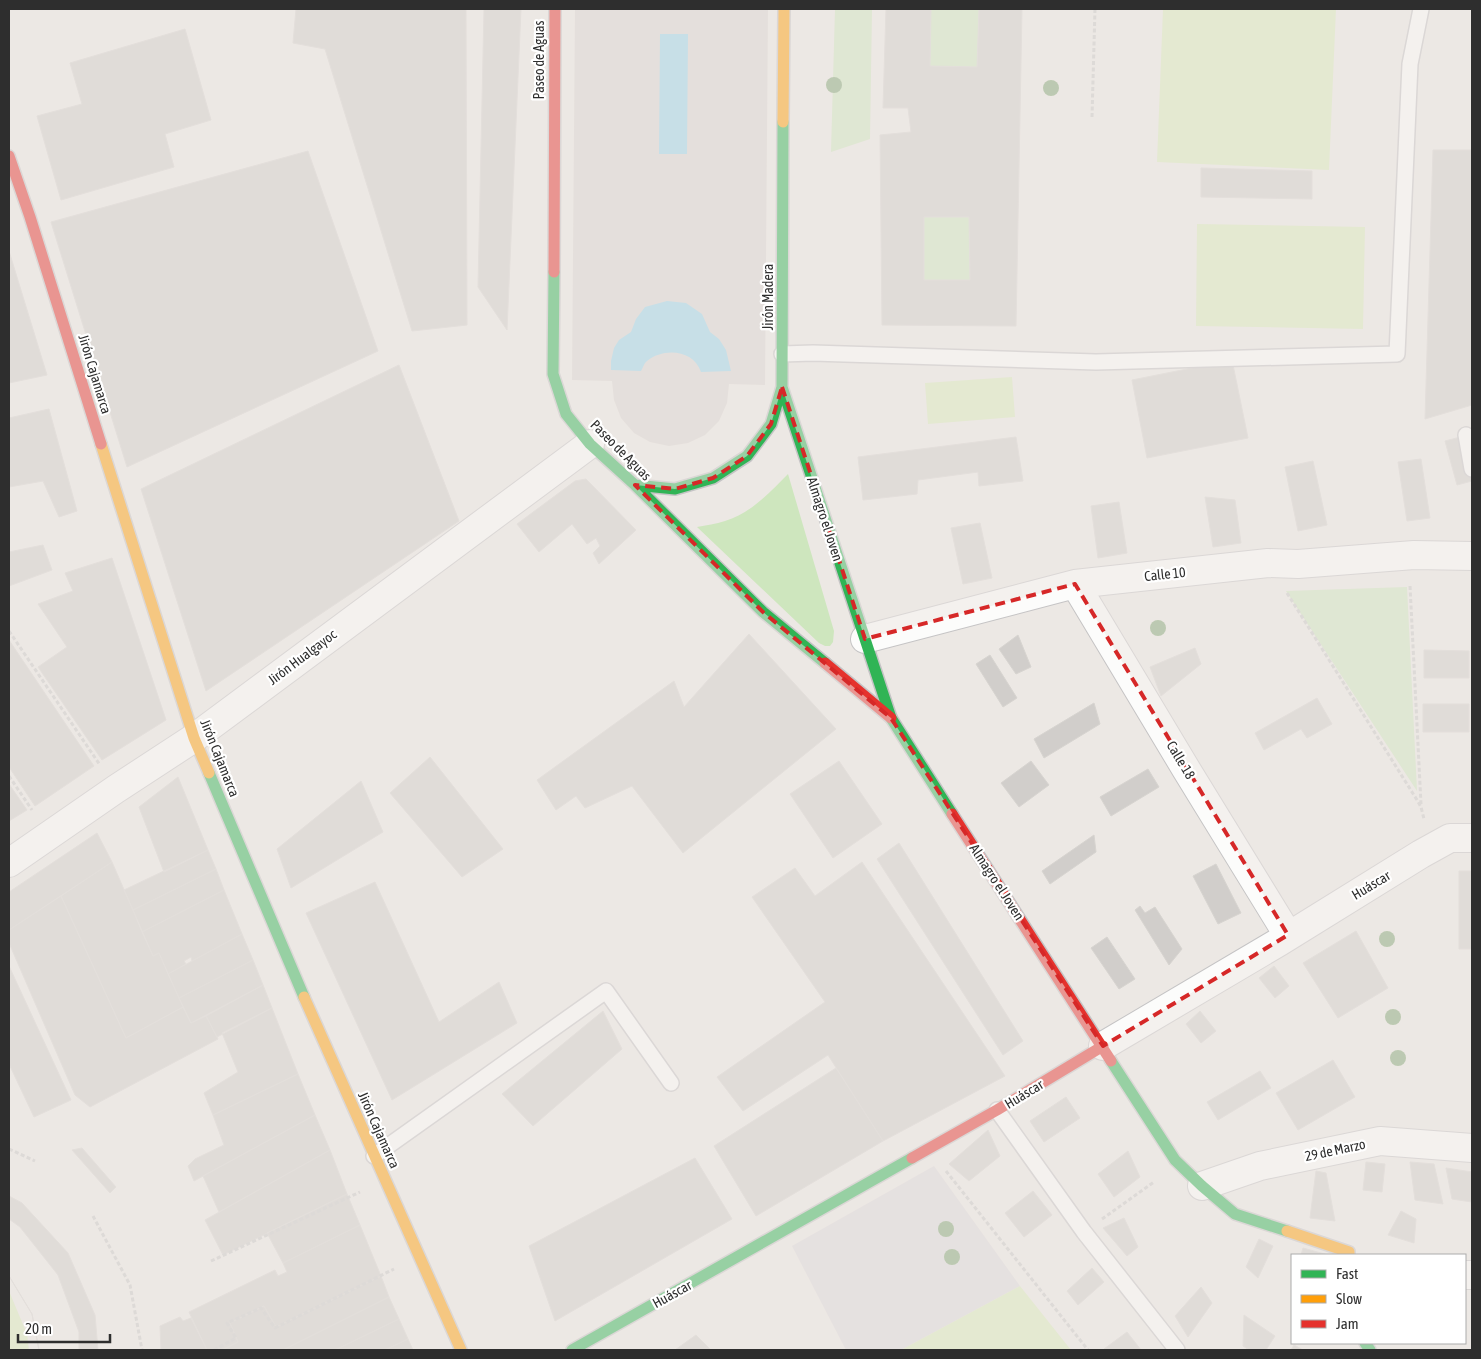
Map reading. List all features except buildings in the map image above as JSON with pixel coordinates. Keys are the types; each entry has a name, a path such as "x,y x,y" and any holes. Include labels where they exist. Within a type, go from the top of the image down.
{"street":[{"name":"Paseo de Aguas","path":"555,9 553,374 566,414 590,444 635,485 763,612 891,718"},
{"name":"Jirón Madera","path":"635,485 675,489 713,478 747,456 771,424 782,386 784,9"},
{"name":"Jirón Cajamarca","path":"9,156 30,217 194,738 306,1000 460,1350"},
{"path":"16,220 30,217"},
{"name":"Almagro el Joven","path":"782,386 891,718 1175,1160 1202,1186 1236,1214 1354,1254"},
{"name":"Jirón Hualgayoc","path":"9,863 194,738 590,444"},
{"name":"Calle 10","path":"865,639 1075,584 1268,563 1298,564 1408,555 1472,556"},
{"name":"Calle 18","path":"1075,584 1288,935"},
{"name":"Huáscar","path":"572,1350 997,1110 1429,849 1450,838 1472,838"},
{"name":"29 de Marzo","path":"1202,1186 1260,1166 1380,1141 1472,1148"}],"lane":[{"path":"782,354 813,353 1096,362 1397,354 1410,64 1421,9"},
{"path":"1466,435 1472,469"},
{"path":"374,1156 606,991 671,1083"},
{"path":"997,1110 1084,1232 1177,1350"}],"path":[{"path":"1092,117 1095,9"},
{"path":"1408,555 1421,807 1429,849"},
{"path":"1268,563 1421,807"},
{"path":"9,631 116,789"},
{"path":"9,776 49,835"},
{"path":"9,1149 35,1162"},
{"path":"928,1149 1088,1350"},
{"path":"1084,1232 1180,1164"},
{"path":"211,1261 352,1195 386,1182"},
{"path":"92,1216 130,1285 142,1350"},
{"path":"214,1350 236,1338 226,1324 261,1308 275,1328 385,1273 420,1258"}],"highlighted area":[{"path":"782,387 865,639 1075,584 1288,935 1103,1046 891,718 763,612 635,485 675,489 713,478 747,456 771,424"}],"shaded area":[{"path":"575,9 768,9 765,385 729,384 727,403 719,421 705,435 688,443 669,446 650,442 634,433 621,418 614,400 612,381 572,380"},
{"path":"934,1166 1020,1286 901,1350 846,1350 792,1246"}],"green space":[{"path":"835,9 872,9 870,139 831,152"},
{"path":"931,9 979,9 977,67 930,66"},
{"path":"1163,9 1336,9 1329,170 1157,162"},
{"path":"924,217 969,217 970,280 924,280"},
{"path":"1197,224 1365,227 1363,329 1196,326"},
{"path":"1012,377 1015,417 928,424 925,383"},
{"path":"788,474 834,631 833,642 830,646 819,643 697,527 725,521 743,513 759,502"},
{"path":"1407,587 1417,791 1286,591"},
{"path":"1020,1286 1071,1350 901,1350"},
{"path":"9,1291 27,1334 29,1350 9,1350"}],"water":[{"path":"660,34 688,34 687,154 659,154"},
{"path":"667,301 686,303 702,314 710,332 719,339 726,350 731,371 701,372 692,359 678,353 662,354 654,357 646,362 641,371 611,370 614,348 619,340 631,332 636,319 645,307"}],"traffic: fast":[{"path":"635,485 675,489 713,478 747,456 771,424 782,387 783,122"},
{"path":"554,272 553,374 566,414 590,444 635,485 763,612 825,663"},
{"path":"782,387 891,718 952,814"},
{"path":"209,773 304,997"},
{"path":"1111,1061 1175,1160 1235,1214 1287,1231"},
{"path":"572,1350 912,1158"},
{"path":"1366,1344 1370,1350"}],"traffic: slow":[{"path":"783,122 784,9"},
{"path":"101,444 194,738 209,773"},
{"path":"304,997 461,1350"},
{"path":"1287,1231 1349,1252 1349,1254"}],"traffic: jam":[{"path":"554,272 555,9"},
{"path":"9,156 101,444"},
{"path":"825,663 891,718"},
{"path":"952,814 1111,1061"},
{"path":"912,1158 997,1110 1103,1046"}]}
